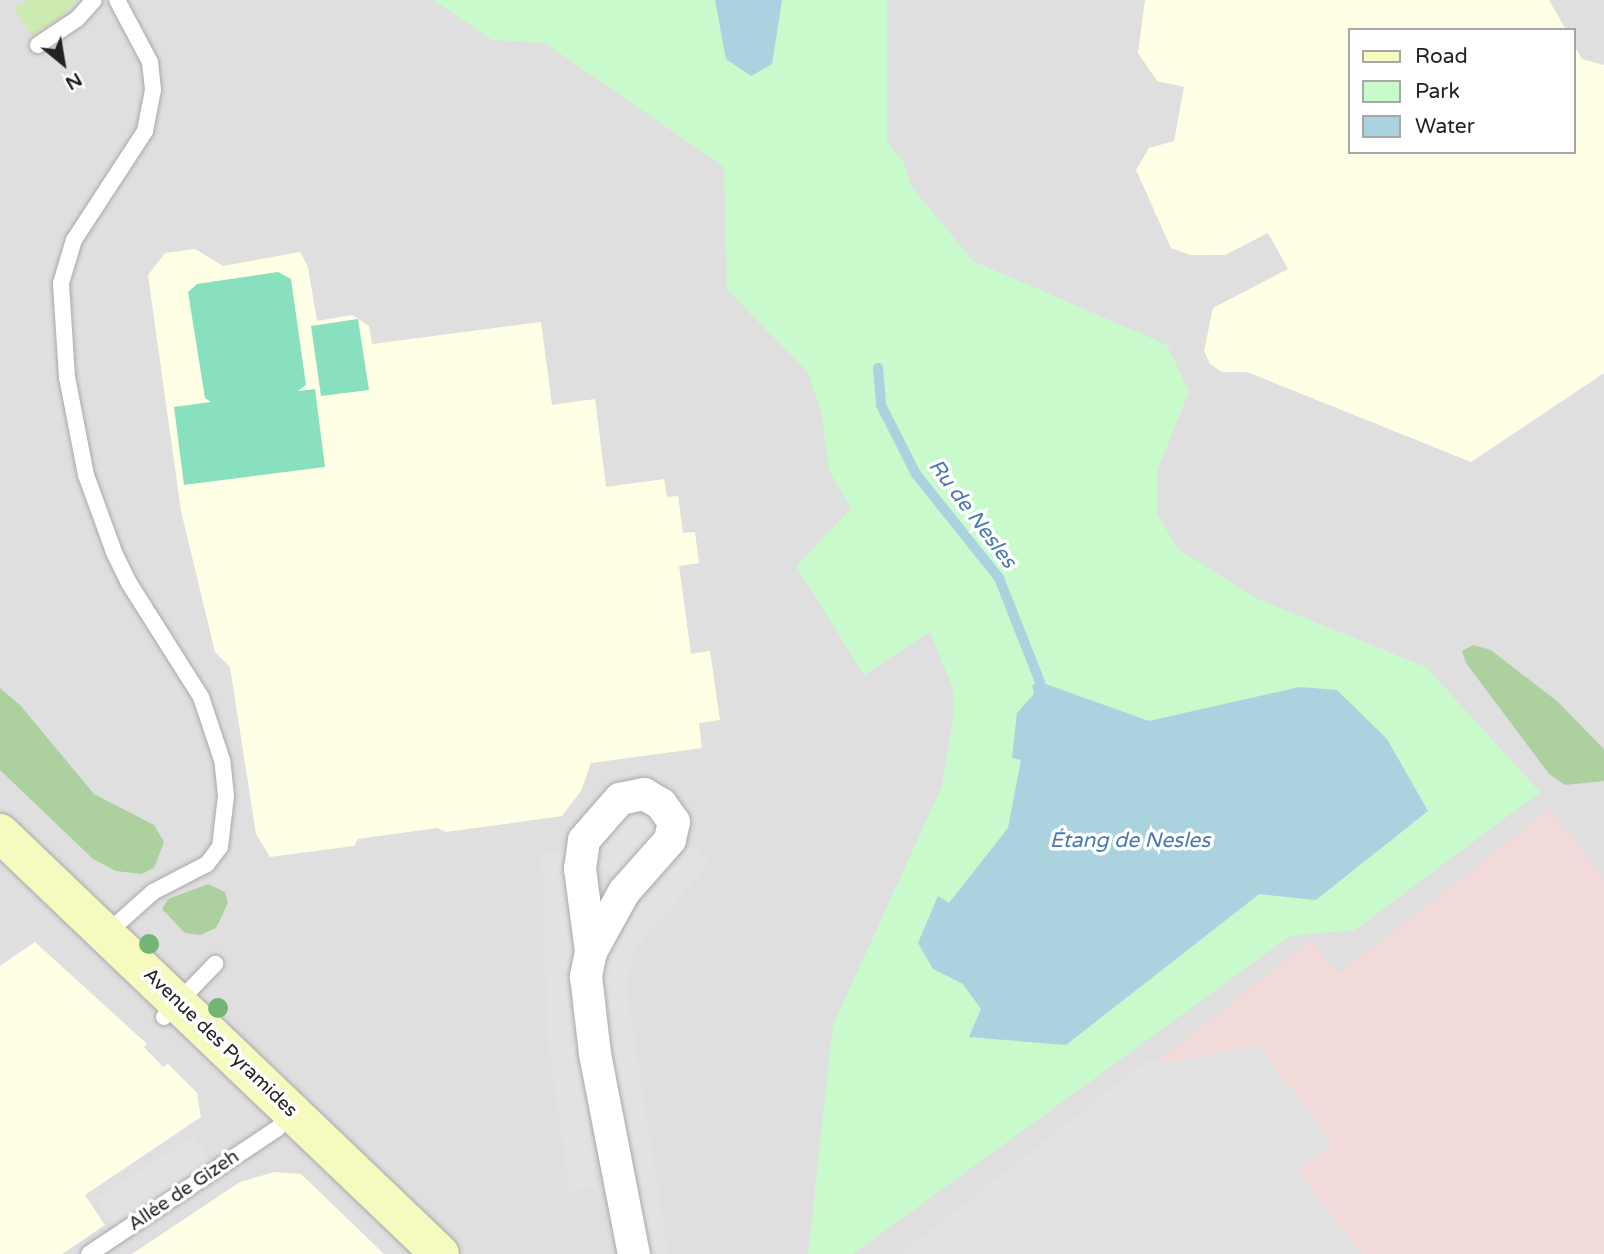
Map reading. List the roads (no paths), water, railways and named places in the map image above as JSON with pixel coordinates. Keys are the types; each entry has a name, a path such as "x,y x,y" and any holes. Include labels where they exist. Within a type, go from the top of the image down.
{"main road":[{"name":"Avenue des Pyramides","path":"0,833 106,935 278,1128 411,1254"},
{"name":"Avenue des Pyramides","path":"0,860 171,1010 440,1254"}],"street":[{"path":"591,952 586,976 589,1018 634,1254"}],"lane":[{"path":"38,45 77,19 94,0"},
{"path":"106,935 143,899 207,864 220,847 226,796 222,760 201,696 129,583 114,552 86,475 67,377 61,283 74,240 145,131 153,90 150,62 117,0"},
{"path":"171,1010 215,964"},
{"name":"Allée de Gizeh","path":"89,1254 278,1128"}],"water":[{"path":"715,0 782,0 772,64 751,76 726,59"},
{"name":"Étang de Nesles","path":"1040,682 1149,721 1300,687 1337,690 1387,739 1428,811 1316,900 1259,894 1066,1045 969,1037 981,1009 963,984 933,969 918,943 938,896 949,903 1008,828 1021,760 1012,758 1017,713 1034,694 1032,685"}],"waterway":[{"name":"Ru de Nesles","path":"878,368 881,405 916,474 999,578 1040,682"}]}
